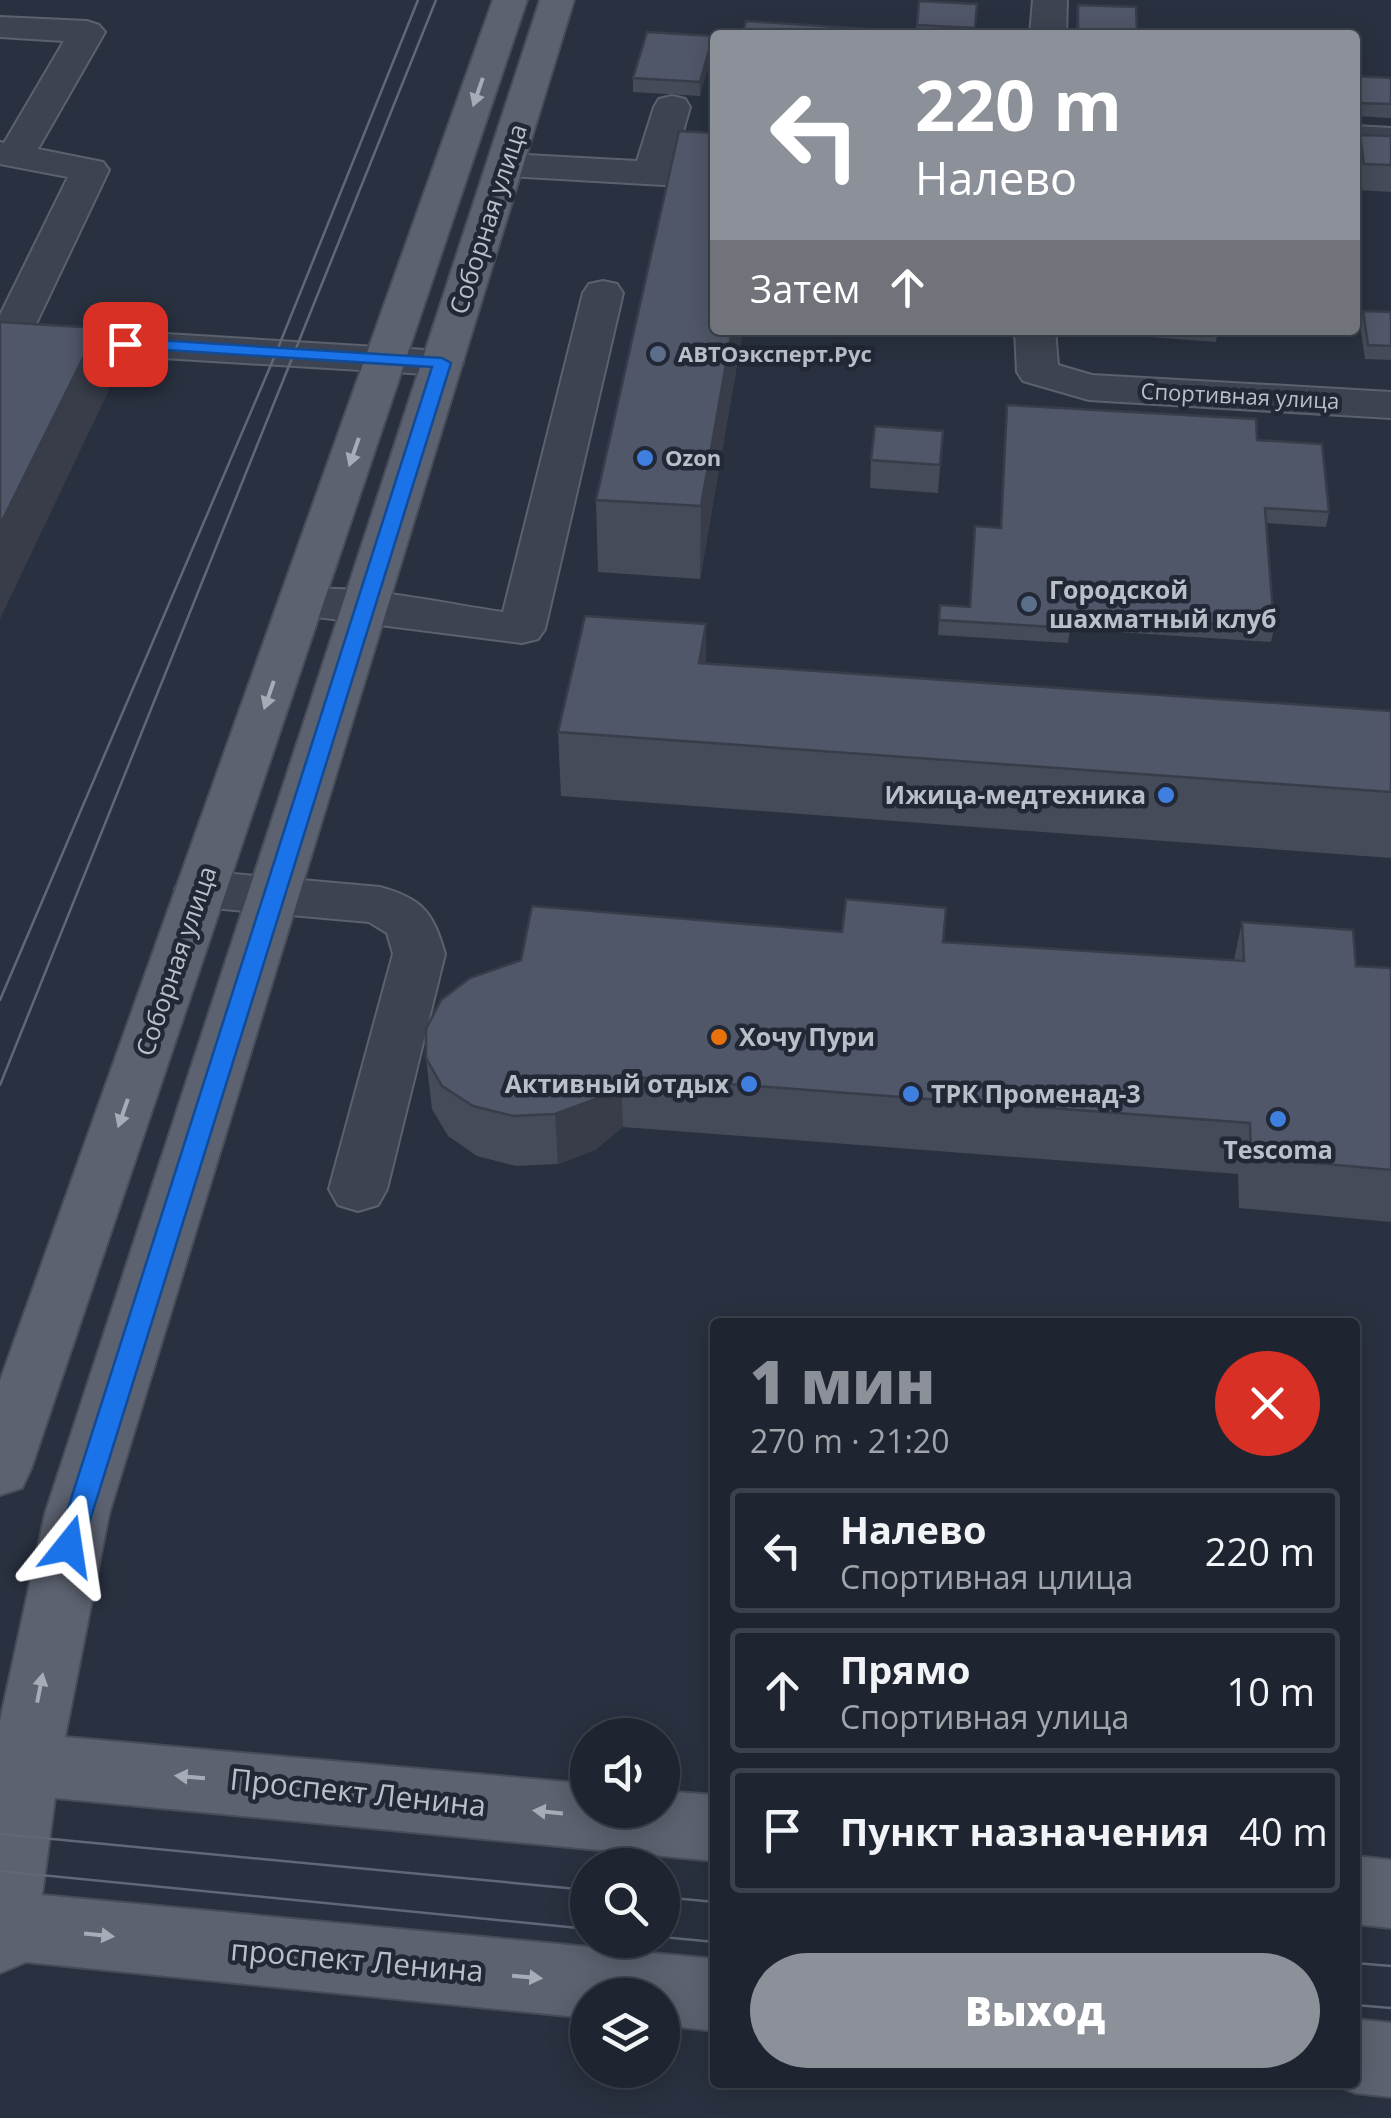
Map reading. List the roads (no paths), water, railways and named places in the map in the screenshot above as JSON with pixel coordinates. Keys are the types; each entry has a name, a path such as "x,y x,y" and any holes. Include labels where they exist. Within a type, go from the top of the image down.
{"main road":[{"name":"Соборная улица","path":"0,1469 510,0"},
{"name":"Соборная улица","path":"1,1930 13,1763 77,1514 558,0"},
{"name":"Проспект Ленина","path":"13,1763 710,1828"},
{"path":"1360,1891 1391,1894"},
{"name":"проспект Ленина","path":"1,1930 710,1995"},
{"path":"1360,2057 1391,2060"}],"street":[{"path":"1048,30 1050,0"},
{"path":"0,26 87,32 8,154 90,170 5,336 442,363"},
{"path":"653,172 672,107"},
{"path":"1360,137 1391,139"},
{"path":"506,165 710,177"},
{"path":"301,604 365,607 522,629 603,294"},
{"name":"Спортивная улица","path":"1035,335 1038,372 1089,387 1391,405"},
{"path":"201,888 380,905 410,923 419,954 358,1189"}],"tram line":[{"path":"0,1000 276,353 418,0"},
{"path":"0,1085 436,0"},
{"path":"0,1834 570,1888"},
{"path":"0,1871 570,1927"},
{"path":"680,1899 710,1902"},
{"path":"680,1939 710,1942"},
{"path":"1360,1963 1391,1966"},
{"path":"1360,2005 1391,2008"}],"place":[{"name":"АВТОэксперт.Рус","path":"658,354"},
{"name":"Ozon","path":"645,458"},
{"name":"Городской шахматный клуб","path":"1029,604"},
{"name":"Ижица-медтехника","path":"1166,795"},
{"name":"Хочу Пури","path":"719,1037"},
{"name":"Активный отдых","path":"749,1084"},
{"name":"ТРК Променад-3","path":"911,1094"},
{"name":"Tescoma","path":"1278,1119"}]}
